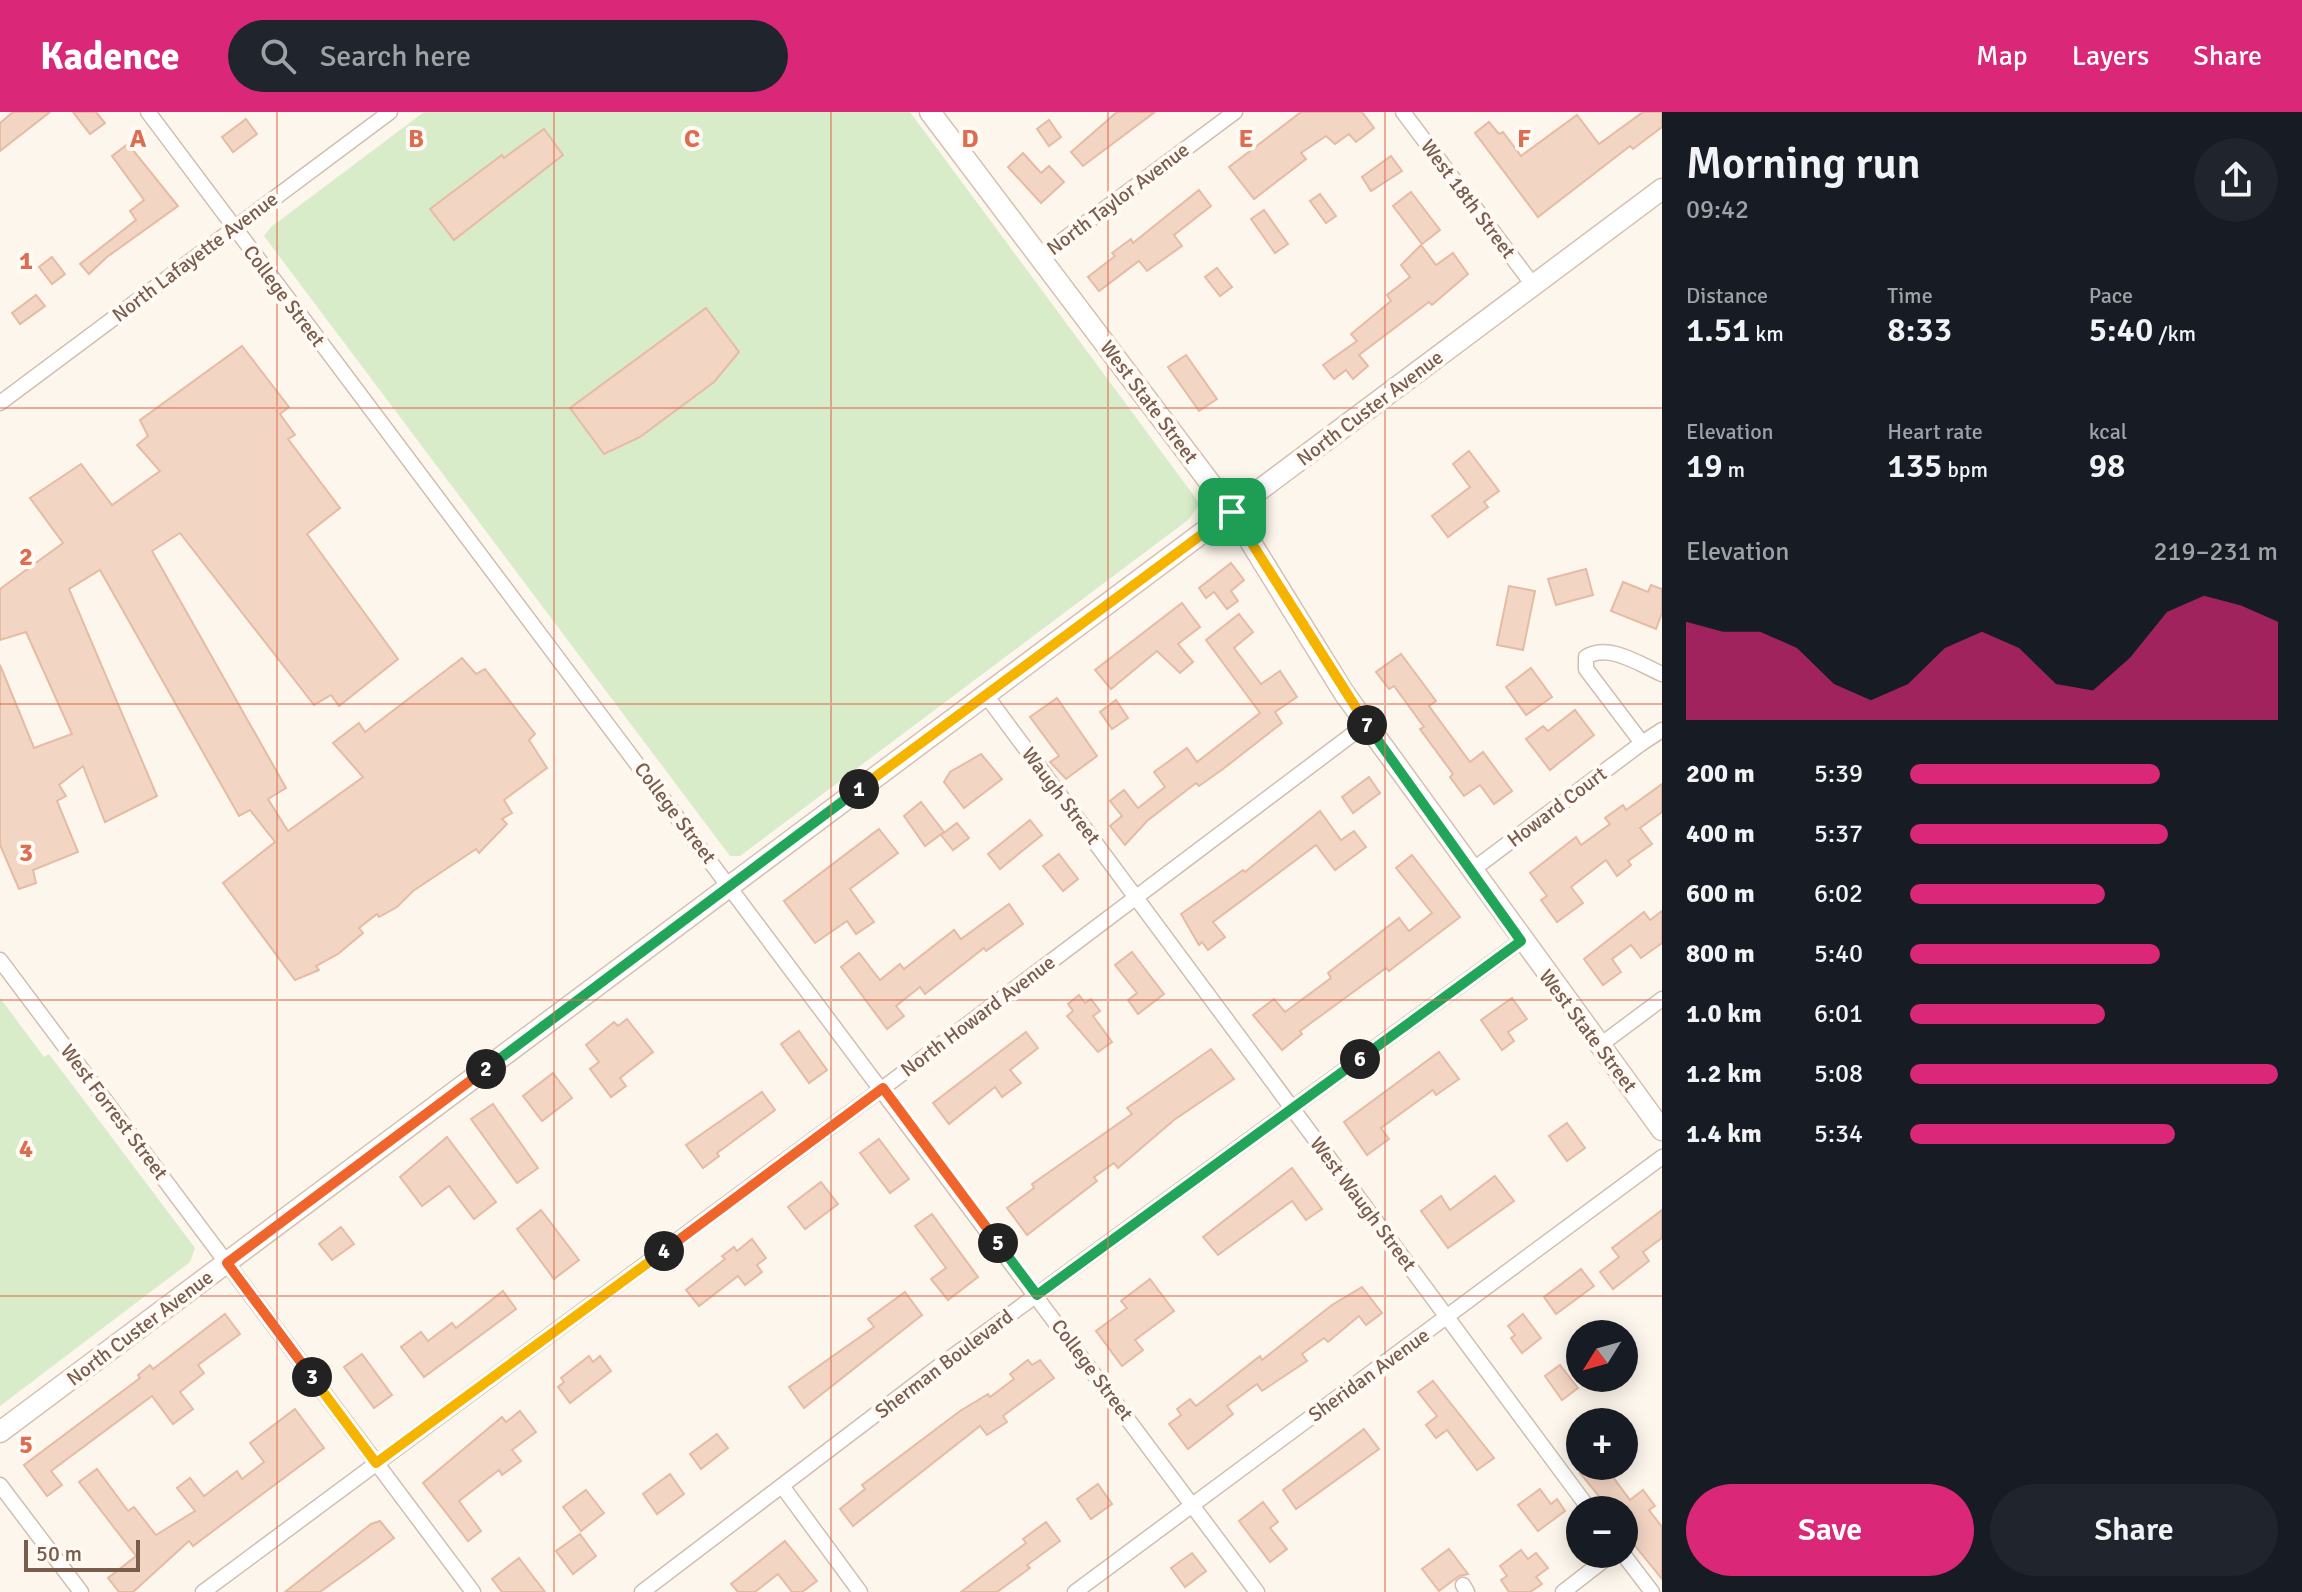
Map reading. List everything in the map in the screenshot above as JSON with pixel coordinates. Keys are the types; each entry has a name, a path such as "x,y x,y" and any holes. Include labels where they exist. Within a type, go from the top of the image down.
{"street":[{"name":"College Street","path":"148,112 883,1088 1257,1592"},
{"name":"North Lafayette Avenue","path":"0,403 390,112"},
{"name":"West State Street","path":"930,112 1232,512 1366,724 1521,941 1662,1130"},
{"name":"North Taylor Avenue","path":"1040,257 1235,112"},
{"name":"West 18th Street","path":"1403,112 1533,285"},
{"name":"North Custer Avenue","path":"0,1432 1662,189"},
{"path":"1642,743 1586,669 1586,657 1596,651 1615,653 1662,674"},
{"name":"Waugh Street","path":"985,694 1136,897"},
{"name":"North Howard Avenue","path":"203,1592 883,1088 1366,724"},
{"name":"Howard Court","path":"1471,871 1662,730"},
{"name":"West Waugh Street","path":"1136,897 1580,1496"},
{"name":"Sherman Boulevard","path":"642,1592 1037,1295 1521,941"},
{"name":"West Forrest Street","path":"0,960 473,1592"},
{"path":"1599,1046 1662,999"},
{"name":"Sheridan Avenue","path":"1075,1592 1662,1157"},
{"path":"0,1485 81,1592"},
{"path":"782,1486 860,1592"},
{"path":"1563,1592 1594,1568"},
{"path":"1634,1568 1652,1592"}],"green space":[{"path":"424,112 910,112 1200,504 1188,520 740,856 730,856 264,236 271,227"},
{"path":"0,998 44,1057 49,1054 195,1248 190,1262 0,1406"}],"building":[{"path":"13,112 50,112 0,151 0,123"},
{"path":"73,112 96,112 105,123 90,134"},
{"path":"1117,112 1155,112 1083,166 1071,152"},
{"path":"1301,112 1362,112 1374,128 1356,142 1349,134 1335,144 1326,136 1301,153 1306,159 1254,199 1229,167"},
{"path":"1643,112 1662,112 1662,127 1633,149 1630,146 1538,217 1475,133 1489,122 1499,134 1503,132 1521,156 1577,115 1599,144"},
{"path":"246,119 257,134 233,152 222,137"},
{"path":"1049,120 1061,137 1049,146 1037,129"},
{"path":"544,129 563,155 454,240 430,209 502,155 504,158"},
{"path":"128,144 178,206 107,257 89,274 80,264 136,220 130,211 144,200 112,156"},
{"path":"1023,153 1041,173 1049,166 1064,182 1041,203 1008,167"},
{"path":"1391,156 1402,171 1371,191 1362,177"},
{"path":"1199,190 1211,206 1174,235 1182,246 1147,271 1139,261 1099,291 1088,277 1115,256 1112,253 1131,239 1133,243"},
{"path":"1411,192 1440,230 1422,244 1393,206"},
{"path":"1320,194 1336,216 1326,223 1310,201"},
{"path":"1264,210 1288,244 1275,253 1251,219"},
{"path":"1421,245 1436,265 1453,253 1468,274 1432,305 1429,302 1359,355 1368,366 1353,379 1346,370 1334,379 1323,365 1357,341 1351,334 1391,301 1387,295 1410,277 1401,265"},
{"path":"52,257 65,274 52,284 39,267"},
{"path":"1217,268 1232,287 1220,296 1205,277"},
{"path":"36,295 45,306 20,324 12,313"},
{"path":"706,308 739,352 714,382 640,437 604,454 570,408"},
{"path":"242,346 289,407 280,414 295,435 288,439 340,508 307,534 398,659 339,706 331,695 314,705 180,533 152,551 286,788 268,799 288,831 363,777 333,743 359,723 365,732 462,658 476,674 485,669 535,734 529,740 547,768 504,800 512,813 502,819 507,824 479,853 476,849 413,891 397,907 379,917 377,914 359,928 363,933 338,954 316,966 319,970 295,980 223,883 275,842 250,810 239,816 100,570 69,589 157,796 105,822 83,766 59,785 66,796 57,801 78,852 33,870 36,883 19,889 0,845 0,665 34,748 72,734 26,632 0,640 0,589 63,543 30,498 81,464 112,505 160,471 137,445 148,436 140,420"},
{"path":"1186,355 1217,399 1199,411 1168,367"},
{"path":"1469,451 1499,491 1484,502 1488,507 1448,537 1432,516 1470,487 1453,464"},
{"path":"1231,563 1244,580 1231,591 1238,601 1227,609 1214,592 1206,598 1199,588"},
{"path":"1586,569 1593,595 1556,605 1548,579"},
{"path":"1623,582 1648,592 1651,585 1662,589 1662,613 1656,629 1611,611"},
{"path":"1509,586 1535,591 1523,650 1497,645"},
{"path":"1182,603 1200,627 1178,644 1193,662 1180,673 1157,651 1111,689 1095,670"},
{"path":"1239,614 1253,632 1234,648 1261,684 1280,671 1297,697 1275,712 1282,723 1223,769 1199,786 1196,783 1147,821 1125,845 1110,826 1122,816 1110,801 1124,790 1138,808 1165,787 1154,772 1187,748 1197,762 1260,713 1206,640"},
{"path":"1401,654 1436,701 1429,706 1470,762 1483,752 1512,791 1494,804 1480,785 1464,796 1450,777 1453,774 1420,729 1424,727 1394,686 1389,689 1376,672"},
{"path":"1531,668 1552,697 1526,715 1506,687"},
{"path":"1057,698 1097,756 1066,779 1050,762 1059,756 1030,717"},
{"path":"1116,700 1128,718 1112,729 1100,712"},
{"path":"1575,710 1594,735 1550,770 1526,739 1543,726 1548,731"},
{"path":"981,754 1002,779 964,808 944,782 950,772"},
{"path":"1369,777 1380,793 1353,813 1342,797"},
{"path":"1662,784 1662,812 1640,828 1652,844 1628,861 1631,865 1617,876 1606,860 1571,887 1583,903 1557,922 1541,900 1547,896 1530,873 1576,837 1581,845 1610,824 1605,818 1623,805 1626,810"},
{"path":"921,802 944,832 925,846 904,816"},
{"path":"1320,811 1341,840 1354,831 1366,847 1335,870 1316,845 1213,922 1225,937 1208,950 1202,942 1199,945 1181,914 1243,870 1245,872"},
{"path":"1030,820 1042,835 1000,869 988,854"},
{"path":"957,823 969,838 953,850 941,835"},
{"path":"879,829 898,853 850,889 874,922 856,934 847,921 815,943 784,901"},
{"path":"1059,854 1078,879 1063,891 1043,866"},
{"path":"1412,855 1460,917 1389,971 1386,968 1300,1031 1302,1034 1282,1050 1253,1015 1274,999 1285,1012 1331,978 1328,973 1399,918 1409,931 1432,913 1396,868"},
{"path":"1009,904 1023,924 986,951 984,948 925,994 920,987 896,1006 904,1016 887,1029 841,967 859,953 880,980 900,964 904,969 954,930 961,939"},
{"path":"1662,911 1662,943 1641,958 1631,945 1612,959 1621,972 1603,985 1584,959 1644,912 1650,920"},
{"path":"1132,952 1164,994 1138,1014 1128,1000 1137,993 1115,965"},
{"path":"1079,995 1085,1003 1091,999 1100,1011 1093,1016 1112,1042 1098,1052 1067,1016 1073,1011 1068,1004"},
{"path":"1512,998 1527,1019 1508,1032 1514,1041 1502,1050 1481,1020"},
{"path":"627,1019 653,1052 620,1078 626,1086 611,1097 590,1069 599,1062 586,1045 614,1022 618,1026"},
{"path":"799,1031 827,1070 809,1083 781,1044"},
{"path":"1026,1032 1038,1048 1010,1070 1021,1083 1002,1097 995,1087 949,1124 933,1103"},
{"path":"1211,1049 1234,1079 1174,1120 1118,1168 1114,1163 1094,1177 1097,1181 1027,1235 1007,1208 1034,1188 1032,1184 1132,1114 1127,1108"},
{"path":"1439,1052 1459,1079 1436,1095 1433,1090 1381,1128 1389,1139 1367,1155 1344,1122"},
{"path":"553,1073 572,1098 542,1121 523,1096"},
{"path":"762,1092 775,1110 717,1153 719,1156 703,1168 686,1145"},
{"path":"493,1104 538,1168 517,1183 471,1119"},
{"path":"1567,1123 1585,1148 1567,1161 1549,1136"},
{"path":"447,1137 496,1202 474,1219 449,1186 422,1206 400,1177"},
{"path":"879,1139 909,1179 890,1193 860,1153"},
{"path":"1292,1168 1322,1209 1306,1220 1292,1201 1218,1255 1203,1237"},
{"path":"1495,1176 1514,1201 1448,1248 1421,1211 1441,1196 1450,1210"},
{"path":"821,1182 838,1204 805,1229 788,1207"},
{"path":"541,1210 579,1260 554,1279 517,1229"},
{"path":"1662,1210 1662,1238 1643,1252 1649,1261 1613,1289 1600,1272 1619,1257 1612,1248"},
{"path":"932,1214 978,1277 948,1300 931,1279 946,1268 915,1226"},
{"path":"341,1227 354,1244 332,1260 319,1244"},
{"path":"752,1239 766,1258 757,1265 762,1272 745,1285 738,1276 699,1306 686,1290 725,1259 722,1256 734,1247 737,1251"},
{"path":"1581,1269 1594,1286 1556,1314 1544,1297"},
{"path":"1150,1279 1174,1311 1135,1340 1143,1350 1122,1366 1096,1331 1127,1308 1121,1301"},
{"path":"1362,1287 1382,1313 1366,1325 1359,1316 1328,1342 1324,1338 1302,1354 1307,1361 1262,1391 1257,1384 1227,1406 1233,1414 1188,1449 1169,1424 1181,1415 1177,1409 1190,1399 1196,1406 1260,1356 1262,1360 1332,1305"},
{"path":"503,1291 516,1309 424,1377 401,1347 421,1332 428,1341 452,1323 456,1328"},
{"path":"905,1292 922,1315 804,1408 789,1387 874,1327 868,1319"},
{"path":"225,1314 240,1334 198,1365 204,1373 180,1392 193,1409 173,1424 152,1396 51,1471 62,1485 47,1496 24,1465 140,1378 138,1375 150,1365 153,1369"},
{"path":"1523,1314 1541,1338 1522,1353 1511,1338 1515,1335 1508,1326"},
{"path":"362,1354 392,1395 374,1408 344,1367"},
{"path":"589,1356 593,1362 600,1356 611,1371 570,1403 558,1387 564,1382 561,1378"},
{"path":"1028,1360 1032,1365 1040,1360 1054,1378 1003,1416 1007,1422 987,1435 980,1426 853,1526 840,1509 865,1489 862,1485 960,1411 988,1394 990,1397 1014,1379 1010,1374"},
{"path":"1560,1365 1566,1373 1566,1392 1573,1392 1562,1400 1545,1376"},
{"path":"1433,1381 1494,1458 1477,1470 1447,1430 1436,1438 1426,1425 1437,1416 1418,1392"},
{"path":"295,1409 324,1448 193,1546 189,1541 133,1592 119,1592 108,1578 136,1556 79,1482 97,1469 128,1511 134,1507 156,1535 195,1511 177,1488 190,1478 204,1496 237,1471 242,1479 264,1462 250,1443"},
{"path":"520,1411 536,1432 512,1450 521,1461 502,1475 499,1470 459,1501 481,1531 468,1541 423,1483 502,1417 506,1422"},
{"path":"1364,1429 1379,1449 1296,1509 1283,1490"},
{"path":"717,1434 728,1448 701,1469 690,1454"},
{"path":"670,1474 684,1494 657,1514 643,1494"},
{"path":"1586,1480 1615,1480 1627,1496 1599,1496"},
{"path":"1098,1484 1112,1504 1091,1519 1077,1499"},
{"path":"1540,1489 1551,1504 1557,1499 1565,1511 1538,1531 1518,1505"},
{"path":"586,1490 604,1513 581,1531 563,1507"},
{"path":"1643,1490 1655,1506 1649,1510 1662,1527 1662,1579 1638,1550 1638,1496 1635,1496"},
{"path":"1263,1502 1278,1522 1270,1528 1287,1549 1270,1562 1239,1521"},
{"path":"380,1521 394,1538 366,1559 320,1592 285,1592 371,1524"},
{"path":"1046,1522 1060,1541 1027,1565 1030,1568 997,1592 961,1592 1026,1543 1023,1539"},
{"path":"580,1534 596,1556 573,1574 556,1551"},
{"path":"785,1541 817,1581 802,1592 792,1592 778,1574 755,1592 738,1592 731,1584"},
{"path":"1449,1549 1468,1574 1459,1576 1439,1591 1422,1569"},
{"path":"1521,1550 1528,1559 1536,1553 1548,1568 1536,1577 1542,1584 1530,1592 1509,1592 1501,1580 1507,1576 1500,1566"},
{"path":"1192,1553 1206,1571 1185,1587 1171,1568"},
{"path":"519,1558 545,1592 502,1592 492,1579"}],"route":[{"path":"1232,512 1344,693 1521,941 1037,1295 883,1088 376,1463 227,1263 1232,512"}]}
